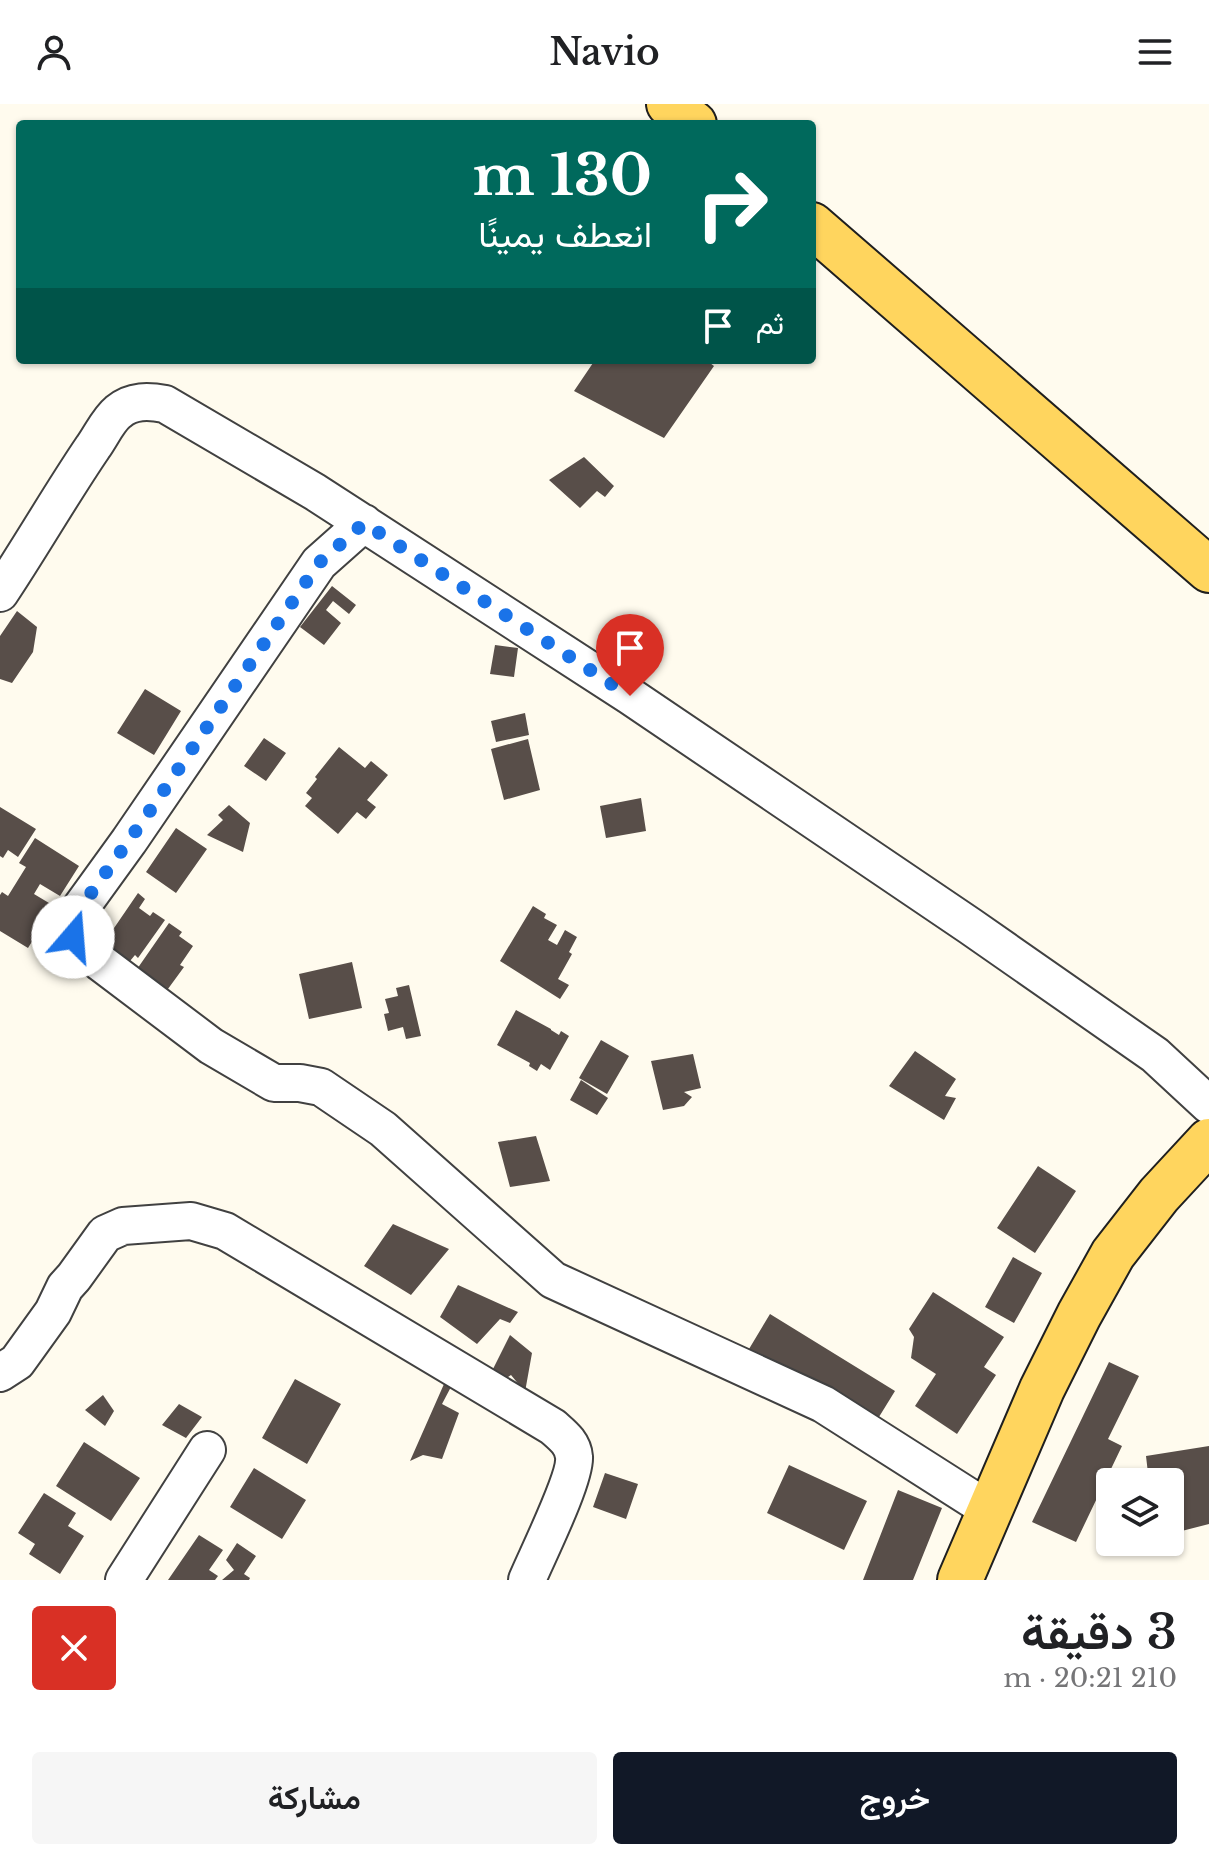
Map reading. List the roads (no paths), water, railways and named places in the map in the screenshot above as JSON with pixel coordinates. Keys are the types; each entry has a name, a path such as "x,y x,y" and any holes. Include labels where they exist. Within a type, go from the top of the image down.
{"main road":[{"path":"669,104 689,120"},
{"path":"816,228 1209,570"},
{"path":"960,1580 1042,1389 1113,1254 1159,1195 1209,1141"}],"street":[{"path":"0,593 116,413 137,402 165,404 315,492 630,696 1155,1055 1209,1105"},
{"path":"364,523 319,563 287,608 74,917 73,937 101,963 211,1046 274,1083 321,1087 383,1129 553,1280 823,1404 991,1511"},
{"path":"0,1373 17,1362 53,1312 65,1287 105,1234 123,1226 191,1221 225,1231 553,1427 566,1438 574,1455 572,1475 527,1580"},
{"path":"124,1580 207,1450"}]}
